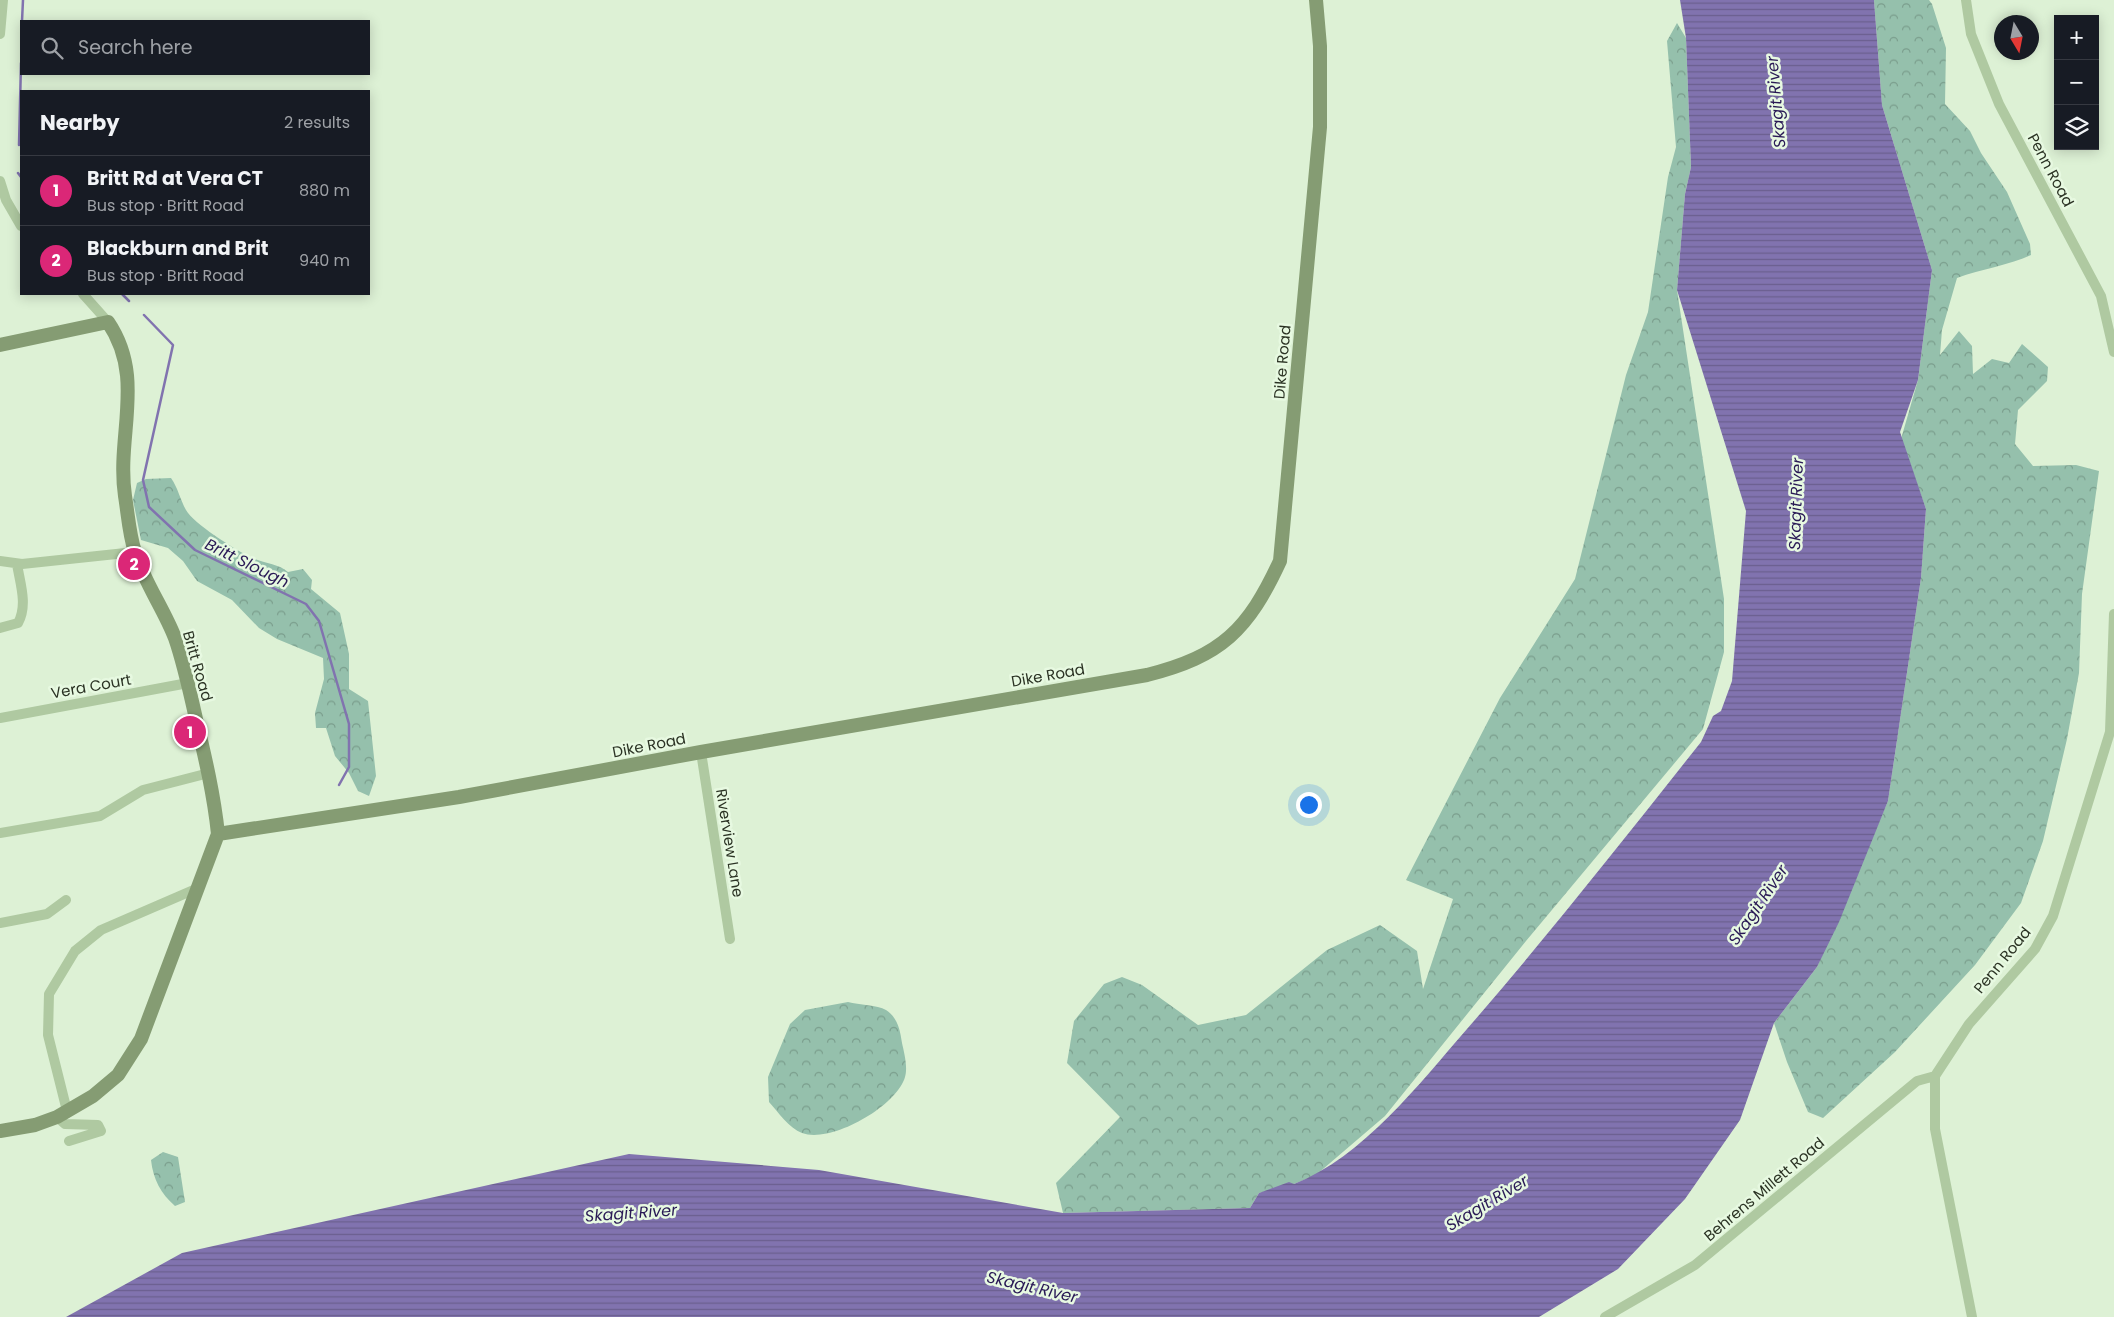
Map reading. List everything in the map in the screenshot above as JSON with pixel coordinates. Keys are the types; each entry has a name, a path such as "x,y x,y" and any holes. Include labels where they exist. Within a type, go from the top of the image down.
{"street":[{"path":"0,34 3,0"},
{"name":"Dike Road","path":"218,834 458,797 701,752 1147,674 1180,667 1205,656 1240,626 1258,604 1280,561 1320,127 1320,46 1316,0"},
{"name":"Penn Road","path":"1966,0 1971,34 1999,104 2101,296 2114,352"},
{"path":"0,181 6,200 20,224"},
{"name":"Britt Road","path":"0,1131 35,1125 62,1114 93,1096 118,1075 141,1039 218,834 209,773 188,683 175,638 135,552 125,492 129,384 127,363 119,338 85,295"},
{"path":"0,345 108,322"},
{"path":"0,561 17,564 135,552"},
{"path":"0,628 18,623 23,615 17,564"},
{"name":"Penn Road","path":"1935,1076 1969,1024 2035,949 2054,916 2110,732 2114,614"},
{"name":"Vera Court","path":"0,718 188,683"},
{"name":"Riverview Lane","path":"701,752 730,939"},
{"path":"0,833 100,816 143,790 209,773"},
{"path":"69,1141 101,1131 98,1125 66,1124 62,1114 48,1035 49,994 75,951 101,930 198,888"},
{"path":"0,923 47,914 66,900"},
{"path":"1935,1076 1935,1129 1972,1317"},
{"name":"Behrens Millett Road","path":"1605,1317 1695,1265 1917,1081 1935,1076"}],"green space":[{"path":"1874,0 1929,0 1932,4 1946,48 1945,104 1970,131 1981,153 2007,192 2030,244 2031,255 2014,262 1957,278 1942,330 1940,355 1959,331 1972,346 1973,374 1992,359 2009,363 2022,344 2048,367 2047,381 2018,410 2015,444 2033,466 2076,465 2099,471 2082,594 2079,673 2067,739 2043,841 2021,903 1975,965 1895,1052 1823,1118 1808,1112 1787,1062 1774,1023 1817,967 1888,801 1921,578 1926,509 1901,439 1918,380 1932,270 1882,105"},
{"path":"1677,23 1686,38 1691,167 1685,194 1677,290 1724,599 1724,652 1703,729 1526,941 1385,1116 1316,1175 1294,1184 1259,1193 1250,1208 1063,1213 1056,1183 1120,1117 1067,1063 1074,1021 1104,984 1122,977 1142,985 1198,1025 1246,1015 1327,950 1380,925 1417,951 1423,989 1453,899 1406,880 1500,698 1575,579 1626,375 1648,312 1668,177 1676,147 1667,41"},
{"path":"171,478 190,516 205,529 248,556 288,572 303,569 312,580 311,589 340,613 349,654 349,689 368,701 376,776 369,796 358,791 349,773 335,756 326,728 316,728 315,713 324,679 323,658 277,639 259,628 232,600 197,581 183,561 168,548 141,540 133,500 137,483 146,479"},
{"path":"848,1002 882,1008 890,1013 899,1029 905,1055 905,1077 890,1100 861,1120 829,1133 814,1135 802,1133 788,1124 769,1102 768,1077 790,1024 805,1010"},
{"path":"163,1152 178,1157 185,1202 175,1206 158,1186 152,1167 151,1160"}],"water":[{"name":"Skagit River","path":"1680,0 1874,0 1882,105 1932,270 1918,380 1900,432 1926,509 1921,578 1888,801 1839,922 1817,967 1774,1023 1740,1120 1685,1199 1618,1269 1539,1317 66,1317 182,1253 629,1154 819,1170 1063,1213 1250,1208 1259,1193 1289,1182 1294,1184 1319,1172 1366,1138 1429,1073 1527,959 1614,851 1701,742 1713,716 1721,711 1732,681 1746,511 1677,290 1685,194 1691,167 1686,38"}],"waterway":[{"name":"Britt Slough","path":"22,20 23,0"},
{"name":"Britt Slough","path":"20,90 21,75"},
{"name":"Britt Slough","path":"19,145 20,104"},
{"name":"Britt Slough","path":"123,295 129,301"},
{"name":"Britt Slough","path":"144,315 173,345 143,480 149,507 195,550 306,604 319,621 349,724 349,767 339,785"}],"place":[{"name":"Blackburn and Brit","path":"134,564"},
{"name":"Britt Rd at Vera CT","path":"190,732"}]}
